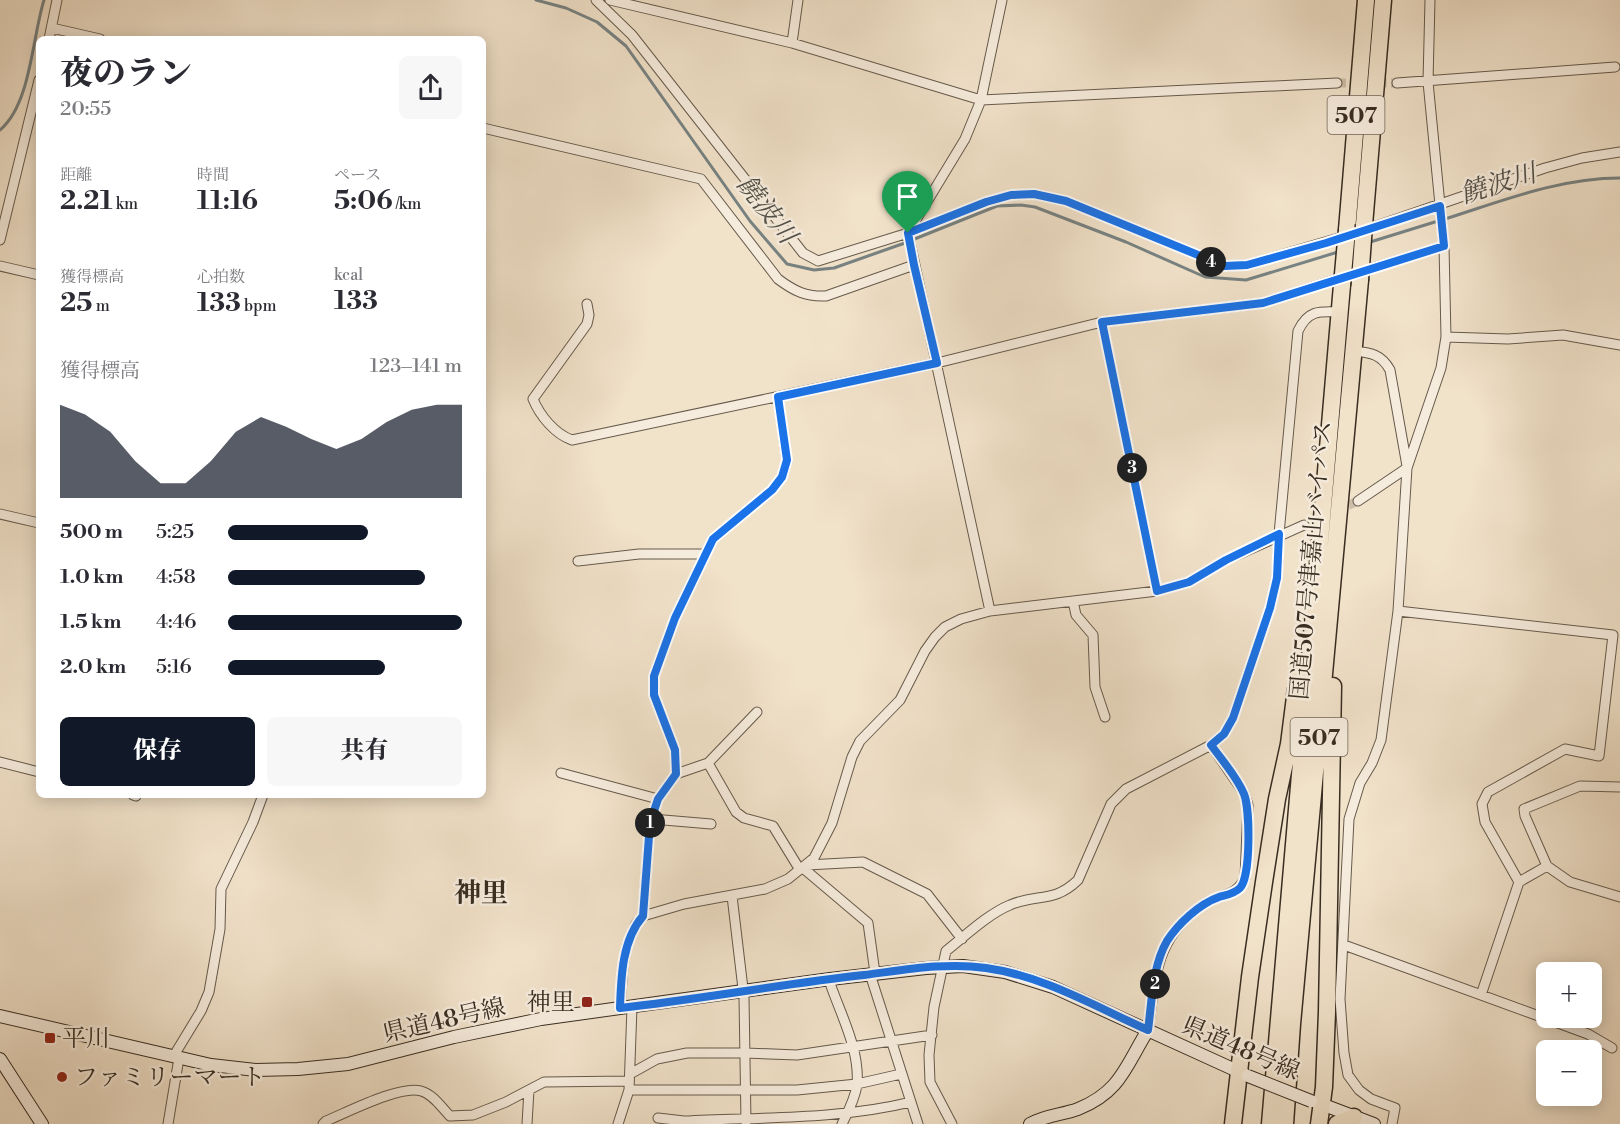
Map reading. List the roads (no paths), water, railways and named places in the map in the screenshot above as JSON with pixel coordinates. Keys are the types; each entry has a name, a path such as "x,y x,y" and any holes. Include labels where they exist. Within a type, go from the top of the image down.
{"highway":[{"name":"国道507号津嘉山バイパス","path":"1285,1124 1329,535 1340,312 1366,0"},
{"name":"国道507号津嘉山バイパス","path":"1270,1124 1329,535 1354,351 1383,0"},
{"path":"1233,1124 1243,1074 1264,882 1277,799 1329,535"},
{"path":"1319,1124 1316,1102 1324,1087 1331,891 1329,535"},
{"path":"1337,1124 1354,1117"}],"main road":[{"name":"県道48号線","path":"0,1016 211,1065 256,1070 323,1067 364,1061 454,1037 541,1019 872,974 942,966 986,968 1022,976 1053,987 1243,1074 1374,1124"},
{"path":"1029,1124 1051,1115 1076,1110 1102,1096 1125,1073 1148,1030"},
{"path":"0,1059 42,1124"}],"street":[{"path":"50,36 57,0"},
{"path":"596,0 632,35 803,253 818,261 908,233 986,202 1011,195 1034,194 1066,201 1212,262 1225,266 1247,265 1326,243 1440,206 1545,168 1582,158 1620,152"},
{"path":"610,0 792,43 981,100 1337,83"},
{"path":"792,43 798,0"},
{"path":"990,611 908,233 965,139 981,100 1002,0"},
{"path":"1358,501 1407,468 1441,368 1446,337 1444,246 1428,82 1430,0"},
{"path":"52,28 87,36"},
{"path":"1397,83 1615,67"},
{"path":"0,240 36,92"},
{"path":"486,129 701,179 778,279 793,291 811,296 826,296 914,265"},
{"path":"587,304 589,315 587,324 533,399 538,412 564,438 572,440 937,363 1102,322 1263,303 1444,246"},
{"path":"0,266 36,274"},
{"path":"952,1124 930,1082 929,1056 934,1007 946,951 1008,906 1025,900 1043,899 1070,888 1078,880 1111,804 1126,789 1211,745 1224,734 1233,718 1270,608 1277,578 1298,331 1302,322 1309,316 1318,312 1340,312"},
{"path":"1102,322 1157,591"},
{"path":"1446,337 1508,339 1563,335 1620,345"},
{"path":"1354,351 1373,353 1383,358 1390,369 1407,468 1398,611 1381,740 1372,763 1360,783 1349,819 1340,999 1348,1075 1359,1090 1371,1099 1395,1108 1392,1124"},
{"path":"676,774 675,750 654,695 654,676 675,618 713,539 772,490 782,477 787,460 778,397"},
{"path":"0,514 36,522"},
{"path":"618,1124 629,1082 623,966 627,946 636,924 643,916 684,904 765,889 788,879 814,858 832,823 852,757 860,741 900,700 925,651 945,627 961,619 990,611 1157,591 1189,582 1226,560 1279,534 1304,525"},
{"path":"578,561 639,554 705,554"},
{"path":"1073,601 1076,615 1094,635 1095,687 1104,717"},
{"path":"1398,611 1613,635 1599,756 1565,749 1488,792 1482,804 1485,822 1519,882"},
{"path":"643,916 652,819 658,799 676,774 708,763 757,712"},
{"path":"1148,1030 1160,957 1167,941 1179,926 1204,905 1218,897 1232,894 1240,888 1245,878 1248,805 1244,793 1211,745"},
{"path":"0,762 36,771"},
{"path":"708,763 736,812 744,818 773,826 803,868 868,923 872,974 918,1124"},
{"path":"561,773 658,799"},
{"path":"1620,787 1580,786 1524,809 1547,866 1570,882 1620,897"},
{"path":"168,1124 176,1058 209,992 220,929 221,889 263,798"},
{"path":"652,819 711,824"},
{"path":"803,868 862,862 927,894 962,939"},
{"path":"1481,995 1519,882 1547,866"},
{"path":"732,896 743,990 746,1121"},
{"path":"1344,945 1588,1034 1612,1048"},
{"path":"830,979 854,1048 857,1084 852,1104 842,1124"},
{"path":"629,1082 657,1059 687,1053 797,1055 932,1035"},
{"path":"323,1124 397,1092 410,1090 423,1091 434,1098 450,1116 473,1115 544,1082 629,1082 744,1090 797,1090 857,1084 901,1074"},
{"path":"527,1124 529,1090"},
{"path":"658,1118 684,1121 746,1121 847,1114 911,1102"}],"waterway":[{"name":"饒波川","path":"0,130 10,119 24,87 44,0"},
{"name":"饒波川","path":"536,0 566,8 597,22 626,46 750,221 787,264 814,270 834,268 997,206 1021,205 1035,207 1126,242 1205,277 1246,280 1338,252"},
{"name":"饒波川","path":"1445,219 1553,186 1620,178"},
{"name":"饒波川","path":"1367,243 1438,221"}],"tunnel":[{"path":"1337,83 1397,83"},
{"path":"1336,511 1358,501"}],"place":[{"name":"神里","path":"587,1002"},
{"name":"平川","path":"50,1038"},
{"name":"ファミリーマート","path":"62,1077"}],"district":[{"name":"神里","path":"481,893"}]}
